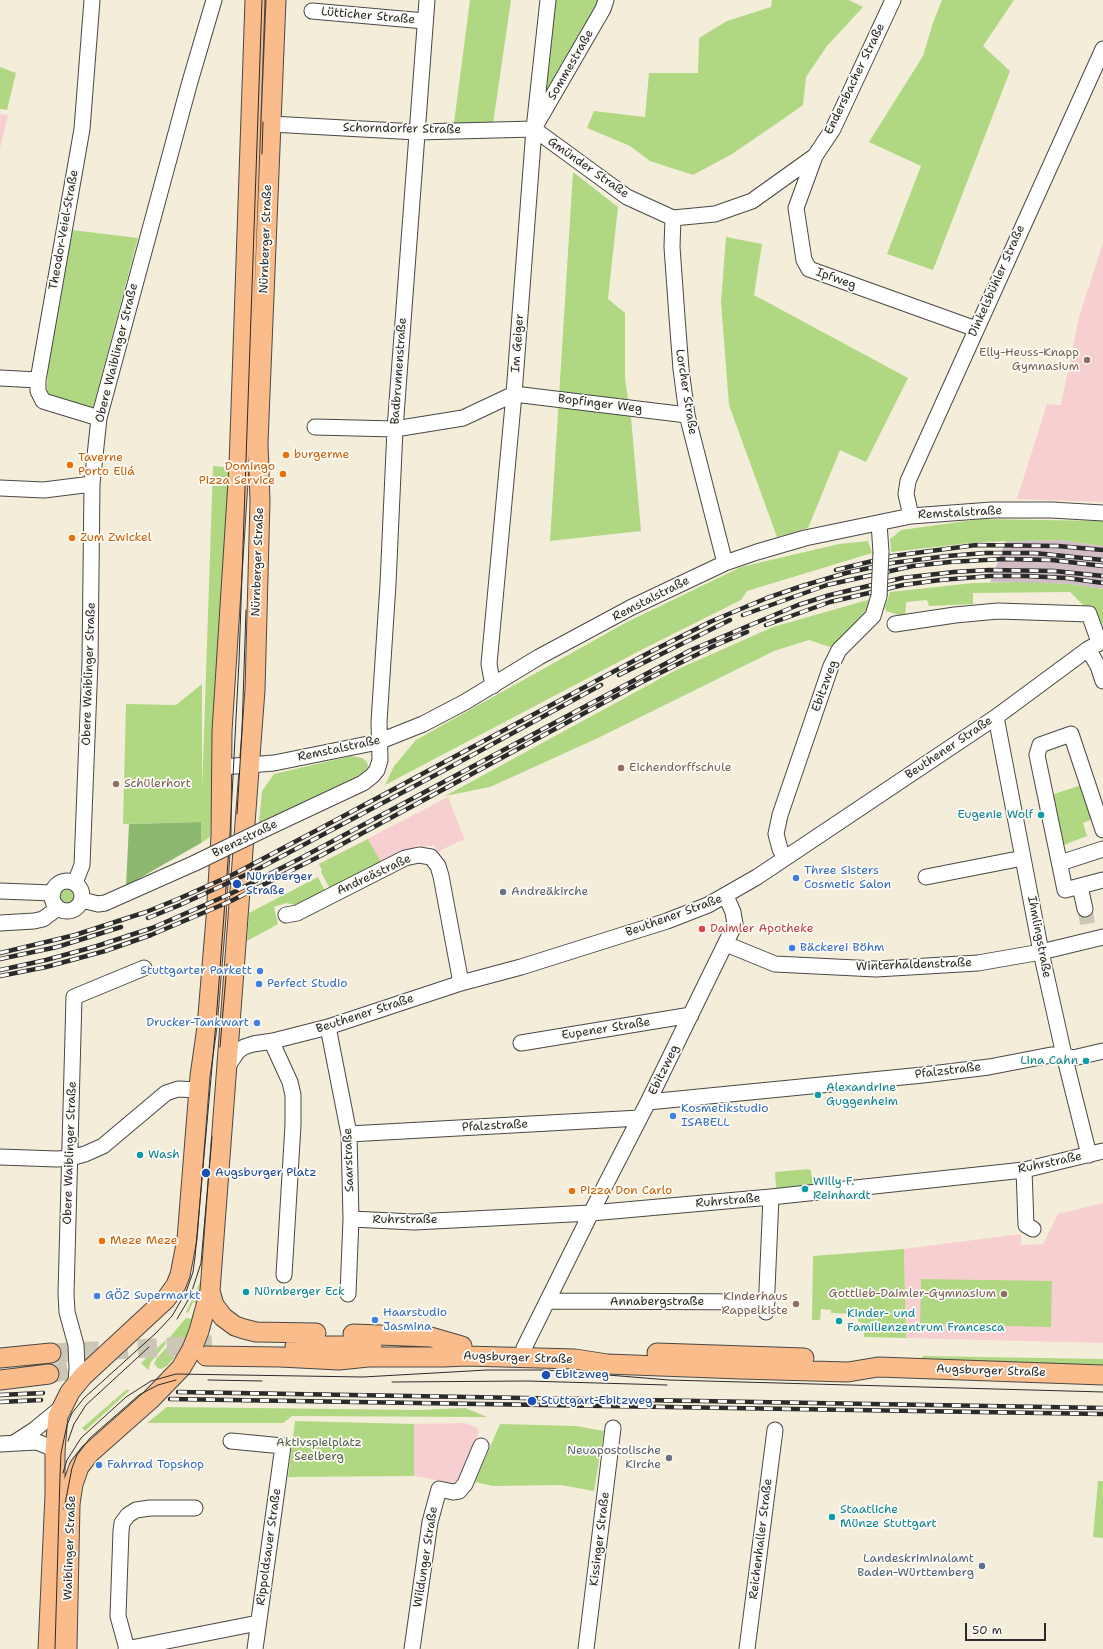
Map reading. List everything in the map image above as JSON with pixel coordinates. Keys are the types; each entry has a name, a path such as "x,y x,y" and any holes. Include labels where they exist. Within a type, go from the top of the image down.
{"main road":[{"name":"Nürnberger Straße","path":"76,1383 166,1300 177,1283 183,1265 187,1239 199,1090 207,1027 221,836 224,689 239,466 255,0"},
{"name":"Nürnberger Straße","path":"210,1291 255,690 260,501 258,443 276,0"},
{"path":"210,1291 214,1305 223,1317 235,1326 256,1332 390,1334 430,1337 462,1346"},
{"path":"181,1368 200,1331 210,1291"},
{"name":"Augsburger Straße","path":"878,1367 850,1359 462,1346 209,1351 339,1360 368,1356 466,1356 575,1359 613,1364 748,1370 848,1372 878,1367 1103,1375"},
{"path":"181,1368 232,1367 395,1369 444,1357"},
{"path":"0,1358 50,1364"},
{"path":"0,1369 50,1364"},
{"path":"0,1380 50,1364"},
{"name":"Waiblinger Straße","path":"67,1649 70,1504 73,1484 79,1467 90,1453 151,1399 181,1368"},
{"path":"54,1451 57,1426 62,1407 76,1383"},
{"name":"Waiblinger Straße","path":"48,1649 55,1495 54,1451"}],"street":[{"name":"Theodor-Veiel-Straße","path":"92,0 82,129 38,380 38,391 43,401 99,418"},
{"name":"Obere Waiblinger Straße","path":"75,883 82,865 90,662 92,484 99,418 185,100 214,0"},
{"name":"Badbrunnenstraße","path":"378,742 388,584 395,429 424,21 427,0"},
{"name":"Im Geiger","path":"494,686 489,664 514,394 534,129 548,0"},
{"name":"Sommestraße","path":"534,129 603,9 606,0"},
{"name":"Endersbacher Straße","path":"815,156 833,129 893,0"},
{"name":"Lütticher Straße","path":"312,11 424,21"},
{"name":"Dinkelsbühler Straße","path":"911,516 906,494 908,481 1103,49"},
{"name":"Schorndorfer Straße","path":"271,124 417,132 534,129"},
{"name":"Gmünder Straße","path":"534,129 627,197 673,218 715,214 752,201 815,156"},
{"name":"Ipfweg","path":"815,156 796,208 804,260 809,269 976,329"},
{"name":"Lorcher Straße","path":"673,218 672,247 681,369 687,415 725,563"},
{"path":"0,378 38,380"},
{"path":"315,427 395,429 463,418 514,394"},
{"name":"Bopfinger Weg","path":"514,394 687,415"},
{"path":"0,488 44,490 92,484"},
{"name":"Remstalstraße","path":"222,767 274,763 378,742 423,724 466,702 539,657 632,607 725,563 805,538 911,516 992,510 1052,510 1103,513"},
{"name":"Ebitzweg","path":"785,858 780,849 776,834 780,815 831,666 839,650 873,616 879,596 881,552 879,523"},
{"path":"895,624 955,615 998,611 1089,614 1097,644 1098,666 1103,681"},
{"name":"Beuthener Straße","path":"227,1067 238,1051 244,1047 328,1027 461,983 521,967 667,921 708,905 726,896 785,858 996,717 1097,644"},
{"name":"Ihmlingstraße","path":"996,717 1023,858 1064,1055 1096,1153"},
{"path":"1103,830 1071,734 1040,745 1036,755 1065,890 1103,880"},
{"name":"Brenzstraße","path":"82,900 98,904 106,903 195,863 363,783 377,770 380,760 378,742"},
{"path":"1060,863 1103,849"},
{"name":"Andreästraße","path":"286,915 297,913 405,858 419,855 431,858 438,866 441,876 461,983"},
{"path":"926,877 1023,858"},
{"path":"67,881 75,883 81,889 82,894 82,900 78,907 71,911 64,911 58,908 52,899 52,893 56,886 67,881"},
{"path":"1080,886 1085,909"},
{"path":"0,891 52,893"},
{"name":"Ebitzweg","path":"524,1348 648,1102 735,924 733,912 726,896"},
{"path":"0,923 43,919 58,908"},
{"name":"Winterhaldenstraße","path":"726,944 775,964 876,970 978,963 1042,952 1094,934"},
{"name":"Obere Waiblinger Straße","path":"76,1383 77,1368 74,1336 68,1312 66,1294 74,997 144,968"},
{"name":"Eupener Straße","path":"521,1043 691,1015"},
{"path":"230,1025 236,1034 243,1040 253,1044"},
{"name":"Saarstraße","path":"328,1027 349,1134 351,1220 348,1294"},
{"path":"273,1041 274,1047 290,1082 293,1095 293,1125 284,1275"},
{"name":"Pfalzstraße","path":"648,1102 923,1075 989,1067 1052,1055 1064,1055 1073,1058 1103,1051"},
{"path":"0,1157 70,1158 85,1154 103,1146 166,1093 178,1089 199,1090"},
{"name":"Pfalzstraße","path":"349,1134 640,1118"},
{"name":"Ruhrstraße","path":"351,1220 414,1222 591,1213 771,1197 1024,1170 1096,1153"},
{"path":"1024,1170 1026,1225 1033,1229"},
{"name":"Annabergstraße","path":"548,1301 766,1307 771,1197"},
{"path":"7,1443 34,1430 62,1407"},
{"name":"Kissinger Straße","path":"586,1649 613,1428"},
{"name":"Reichenhaller Straße","path":"747,1649 775,1430"},
{"name":"Rippoldsauer Straße","path":"231,1441 283,1446 255,1649"},
{"path":"7,1443 37,1442 54,1451"},
{"name":"Wildunger Straße","path":"412,1649 430,1522 439,1489 453,1492 459,1491 465,1484 481,1446"},
{"path":"194,1508 150,1508 136,1510 128,1515 122,1523 118,1616 126,1649 258,1623"}],"shaded area":[{"path":"0,114 8,115 0,148"},
{"name":"Elly-Heuss-Knapp Gymnasium","path":"1103,243 1103,502 1017,499 1047,404 1061,405 1079,317"},
{"path":"1060,540 1103,546 1103,589 1069,584 990,582 1006,541"},
{"path":"448,797 465,840 457,842 438,852 434,845 429,847 428,845 422,848 419,844 382,864 321,872 322,870 319,864"},
{"name":"Gottlieb-Daimler-Gymnasium","path":"1103,1203 1103,1343 906,1338 904,1249 1021,1234 1021,1245 1043,1244 1058,1214"},
{"path":"464,1423 476,1427 479,1431 474,1452 462,1478 453,1483 414,1476 414,1424"}],"green space":[{"path":"470,0 511,0 493,124 454,123"},
{"path":"556,0 600,0 542,106"},
{"path":"772,0 849,0 863,7 827,46 806,77 803,105 776,124 732,154 693,175 650,161 630,146 587,128 594,111 645,117 649,73 698,73 699,38 727,21 771,7"},
{"path":"942,0 1014,0 983,46 1010,71 933,270 887,254 921,166 869,142 923,56"},
{"path":"0,67 16,73 7,110 0,109"},
{"path":"573,172 618,207 608,299 625,313 625,379 631,417 641,531 550,541"},
{"path":"72,230 138,238 93,408 47,396 48,356"},
{"path":"726,237 762,244 754,295 908,378 866,462 840,450 808,528 777,537 729,405 721,302"},
{"path":"213,466 234,468 216,680 210,837 201,843 201,822 123,824 126,704 176,705 202,684 202,792"},
{"path":"981,519 1103,521 1103,546 1060,540 979,542 891,552 890,539 901,530"},
{"path":"868,541 872,553 747,591 741,600 645,648 385,785 394,766 416,740 627,622 741,567 839,544"},
{"path":"1018,582 1069,584 1103,589 1103,625 1070,592 973,593 973,604 929,606 927,600 906,602 905,617 886,611 885,607 890,592 973,583"},
{"path":"871,599 868,608 842,638 830,647 809,640 774,651 598,738 490,787 445,796 676,670 773,627"},
{"path":"351,756 362,758 367,762 368,766 364,773 259,823 262,791 274,774"},
{"path":"1084,784 1095,818 1083,823 1087,836 1061,846 1048,796"},
{"path":"201,822 201,843 126,886 129,824"},
{"path":"368,839 382,864 331,891 321,872 322,870 319,864"},
{"path":"318,877 326,893 302,906 286,903 274,907 278,924 247,941 249,913"},
{"path":"67,889 72,891 74,896 72,901 67,903 62,901 60,896 62,891"},
{"path":"809,1169 811,1171 813,1185 776,1188 775,1172"},
{"path":"904,1249 906,1338 864,1337 864,1323 858,1322 858,1314 831,1313 831,1310 821,1309 820,1320 812,1320 813,1256"},
{"path":"921,1279 1052,1281 1051,1327 920,1324"},
{"path":"200,1282 202,1283 199,1304 186,1343 182,1341 178,1348 169,1344 169,1338 186,1318 191,1319 197,1304 193,1302 188,1313 186,1312"},
{"path":"178,1289 180,1290 161,1318 84,1389 89,1378"},
{"path":"166,1340 165,1345 151,1362 148,1370 141,1363"},
{"path":"167,1347 177,1351 167,1366 161,1369 158,1368 154,1364 157,1358"},
{"path":"923,1356 1103,1359 1103,1367 922,1358"},
{"path":"126,1390 130,1390 85,1431 82,1428"},
{"path":"167,1407 419,1410 465,1408 487,1417 292,1416 283,1423 147,1423"},
{"name":"Aktivspielplatz Seelberg","path":"295,1421 414,1424 414,1476 288,1477"},
{"path":"500,1424 576,1426 604,1431 594,1491 561,1485 493,1486 475,1482"},
{"path":"1098,1481 1103,1481 1103,1538 1093,1537"}],"tunnel":[{"path":"1085,909 1088,926"},
{"path":"51,1353 212,1345"},
{"path":"49,1374 95,1365"}],"tram line":[{"path":"55,1649 61,1453 67,1425 72,1413 84,1398 156,1333 172,1316 186,1292 193,1272 195,1257 216,1022 230,834 239,661 262,0"},
{"path":"262,154 263,122"},
{"path":"237,814 242,731 246,610"},
{"path":"220,1047 227,964"},
{"path":"177,1319 190,1297 201,1263 212,1137"},
{"path":"68,1441 74,1424 86,1405 149,1347"},
{"path":"63,1473 67,1460 81,1438 126,1397 151,1381 176,1374 363,1377 487,1370 547,1370 669,1380 1103,1392"},
{"path":"64,1509 72,1468 77,1455 90,1438 139,1395 158,1385 176,1380"},
{"path":"208,1380 262,1381"},
{"path":"392,1382 527,1381 667,1385"}],"railway":[{"path":"836,570 893,556 976,545 1058,546 1103,550"},
{"path":"0,953 75,935 146,912 232,875 654,650 712,621 767,598 846,573 892,563 947,556 985,553 1034,553 1103,560"},
{"path":"743,615 827,585 913,566 1002,559 1052,560 1103,566"},
{"path":"0,970 46,960 97,946 152,928 230,894 301,858 691,650 798,605 830,595 902,578 954,572 989,570 1054,571 1103,576"},
{"path":"766,625 830,602 903,585 940,580 990,576 1026,576 1067,578 1103,583"},
{"path":"619,675 730,620"},
{"path":"0,976 46,967 105,951 151,935 231,901 322,855 642,682 714,646 747,632"},
{"path":"148,918 256,870 601,685"},
{"path":"0,959 57,947 121,927"},
{"path":"178,1392 1103,1408"},
{"path":"0,1395 43,1393"},
{"path":"170,1399 1103,1414"},
{"path":"0,1402 41,1400"}],"place":[{"name":"Elly-Heuss-Knapp Gymnasium","path":"1087,360"},
{"name":"burgerme","path":"286,455"},
{"name":"Taverne Porto Eliá","path":"70,465"},
{"name":"Domingo Pizza Service","path":"283,474"},
{"name":"Zum Zwickel","path":"72,538"},
{"name":"Eichendorffschule","path":"621,768"},
{"name":"Schülerhort","path":"116,784"},
{"name":"Eugenie Wolf","path":"1041,815"},
{"name":"Three Sisters Cosmetic Salon","path":"796,878"},
{"name":"Nürnberger Straße","path":"237,884"},
{"name":"Andreäkirche","path":"503,892"},
{"name":"Daimler Apotheke","path":"702,929"},
{"name":"Bäckerei Böhm","path":"792,948"},
{"name":"Stuttgarter Parkett","path":"260,971"},
{"name":"Perfect Studio","path":"259,984"},
{"name":"Drucker-Tankwart","path":"257,1023"},
{"name":"Lina Cahn","path":"1086,1061"},
{"name":"Alexandrine Guggenheim","path":"818,1095"},
{"name":"Kosmetikstudio ISABELL","path":"673,1116"},
{"name":"Wash","path":"140,1155"},
{"name":"Augsburger Platz","path":"206,1173"},
{"name":"Willy F. Reinhardt","path":"805,1189"},
{"name":"Pizza Don Carlo","path":"572,1191"},
{"name":"Meze Meze","path":"102,1241"},
{"name":"Nürnberger Eck","path":"246,1292"},
{"name":"Gottlieb-Daimler-Gymnasium","path":"1004,1294"},
{"name":"GÖZ Supermarkt","path":"97,1296"},
{"name":"Kinderhaus Rappelkiste","path":"796,1304"},
{"name":"Haarstudio Jasmina","path":"375,1320"},
{"name":"Kinder- und Familienzentrum Francesca","path":"839,1321"},
{"name":"Ebitzweg","path":"546,1375"},
{"name":"Stuttgart-Ebitzweg","path":"532,1401"},
{"name":"Neuapostolische Kirche","path":"669,1458"},
{"name":"Fahrrad Topshop","path":"99,1465"},
{"name":"Staatliche Münze Stuttgart","path":"832,1517"},
{"name":"Landeskriminalamt Baden-Württemberg","path":"982,1566"}]}
